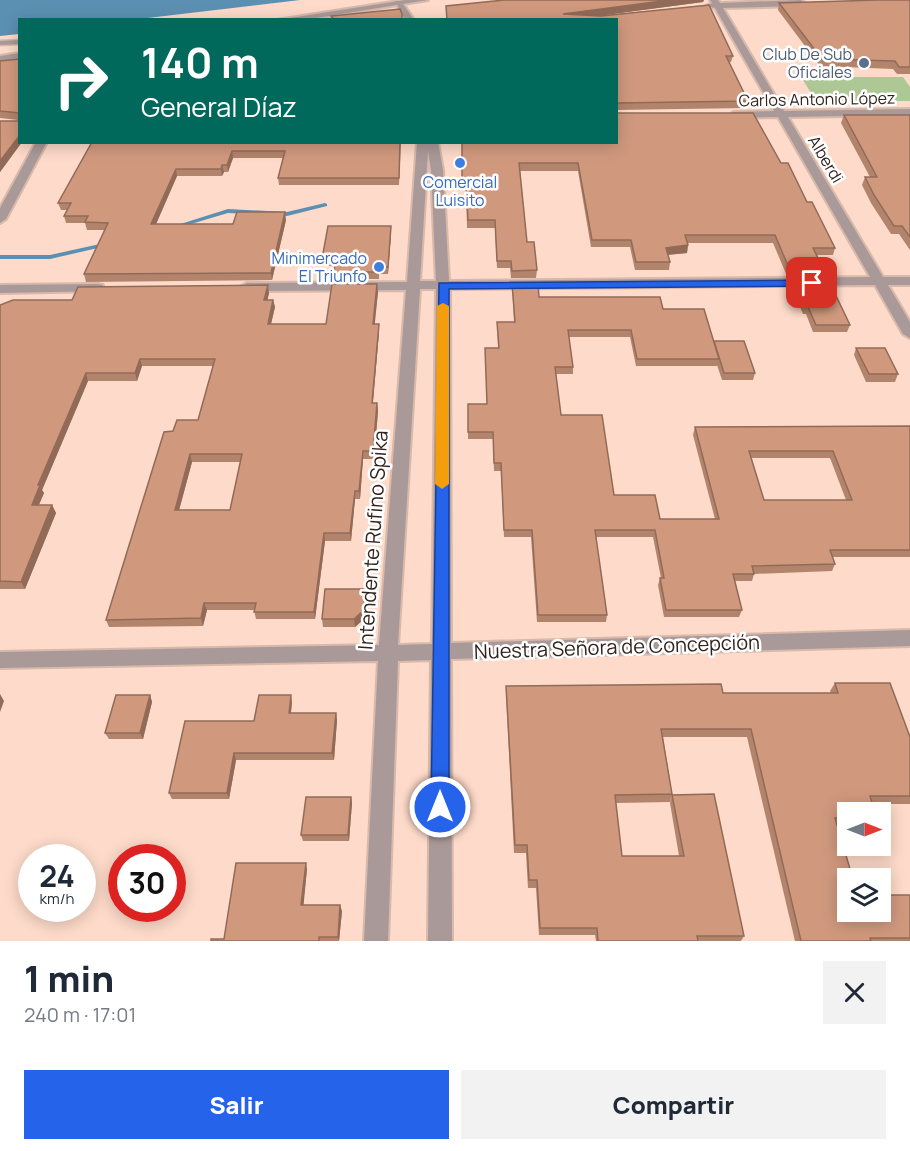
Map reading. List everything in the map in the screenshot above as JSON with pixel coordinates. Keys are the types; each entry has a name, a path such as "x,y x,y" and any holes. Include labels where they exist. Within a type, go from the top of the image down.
{"street":[{"path":"295,18 424,0"},
{"path":"398,3 409,18"},
{"path":"694,7 715,3 808,3"},
{"name":"Alberdi","path":"715,3 910,334"},
{"path":"0,59 18,56"},
{"name":"Carlos Antonio López","path":"722,115 910,112"},
{"path":"0,219 41,144"},
{"name":"Intendente Rufino Spika","path":"376,941 388,654 423,144"},
{"path":"432,144 437,170 443,286 440,941"},
{"path":"235,287 910,281"},
{"path":"0,289 118,288"},
{"name":"Nuestra Señora de Concepción","path":"0,660 388,654 910,638"}],"lane":[{"path":"0,43 18,42"}],"green space":[{"path":"801,77 903,77 910,87 910,101 816,101"}],"water":[{"path":"0,0 300,0 147,18 18,18 18,34 0,36"}],"building":[{"path":"504,0 670,0 563,14 601,16 709,5 733,56 726,56 748,101 618,103 618,18 447,18 446,6"},
{"path":"910,0 910,67 899,67 895,61 822,59 779,3"},
{"path":"400,9 402,18 332,18 331,16"},
{"path":"18,59 18,113 0,111 0,61"},
{"path":"618,113 753,113 781,163 788,163 807,202 812,202 835,248 813,248 823,268 789,268 775,235 685,235 688,245 666,248 670,262 636,262 631,240 592,240 578,163 519,163 527,242 534,242 537,270 512,271 511,261 497,261 495,220 468,220 466,182 462,182 462,144 618,144"},
{"path":"844,115 910,115 910,237 902,226 894,226 874,195 865,177 877,177"},
{"path":"0,121 18,121 18,138 0,161"},
{"path":"91,144 400,144 399,178 278,178 285,151 232,151 227,165 222,165 221,169 176,169 151,224 233,224 237,212 285,212 271,273 84,274 108,223 85,222 88,216 64,216 71,203 58,203"},
{"path":"328,226 391,226 388,267 379,267 378,272 334,272 336,259 322,259"},
{"path":"794,281 829,281 850,325 816,325"},
{"path":"512,283 538,283 539,297 660,297 663,309 704,309 719,359 637,359 631,330 568,330 573,367 555,367 561,415 602,415 614,495 655,495 660,519 719,519 695,427 910,426 910,550 830,550 835,564 752,566 754,574 733,574 742,610 666,610 660,578 664,578 655,530 595,530 607,615 538,615 532,530 504,530 501,463 494,463 493,432 468,432 468,404 487,404 485,348 499,348 497,322 515,322","holes":["749,451 833,451 852,500 764,500"]},
{"path":"332,284 377,284 373,324 379,324 372,403 377,403 373,451 363,451 359,491 355,491 350,533 324,533 314,612 254,612 256,603 204,603 201,618 106,620 164,432 173,431 177,420 198,420 215,359 140,359 135,373 86,373 38,485 40,485 32,505 52,505 21,582 0,581 0,305 13,300 72,300 78,287 268,285 264,300 273,300 268,324 326,324","holes":["190,454 242,454 230,510 175,510"]},
{"path":"714,341 744,341 755,373 724,373"},
{"path":"856,348 885,348 898,374 869,374"},
{"path":"325,589 365,589 364,610 354,619 322,619"},
{"path":"835,683 890,683 910,737 910,796 870,796 872,802 837,802 837,818 835,818 837,856 846,856 850,868 837,868 837,922 891,922 891,895 910,895 910,938 870,938 871,941 801,941 751,729 661,729 672,794 615,795 622,856 684,856 672,795 714,794 744,936 697,936 698,941 598,941 597,928 540,928 537,880 529,880 527,845 515,845 506,686 721,684 723,693 838,693"},
{"path":"116,695 150,695 140,733 105,733"},
{"path":"259,695 291,695 289,713 336,713 332,753 234,753 227,793 169,793 185,721 254,721"},
{"path":"306,797 351,797 348,835 301,835"},
{"path":"236,863 306,863 301,905 340,905 338,937 319,937 319,941 211,941 211,939 224,939"}],"waterway":[{"path":"174,227 228,211 287,214 325,205"},
{"path":"0,257 50,257 109,244"}],"slow traffic":[{"path":"442,484 443,306"}],"place":[{"name":"Club De Sub Oficiales","path":"864,63"},
{"name":"Comercial Luisito","path":"460,163"},
{"name":"Minimercado El Triunfo","path":"379,267"}],"route":[{"path":"440,807 443,286 812,283"}]}
